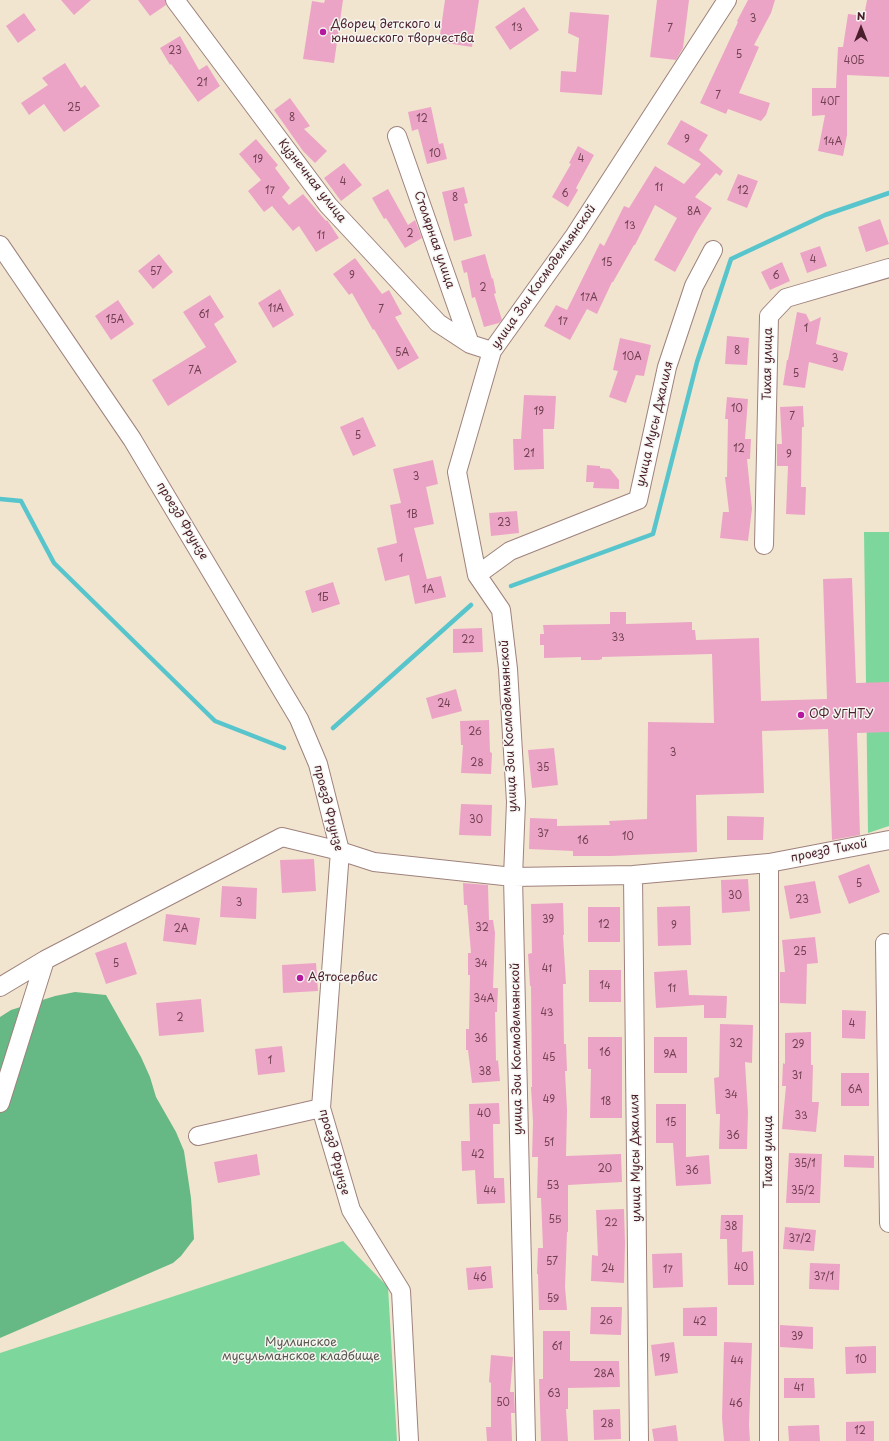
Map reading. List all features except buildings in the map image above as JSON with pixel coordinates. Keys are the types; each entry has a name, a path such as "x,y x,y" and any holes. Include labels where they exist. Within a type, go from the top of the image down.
{"street":[{"name":"Кузнечная улица","path":"175,0 328,205 438,322 470,344 492,351"},
{"name":"улица Зои Космодемьянской","path":"526,1441 513,877 516,802 508,669 501,610 477,575 458,472 492,351 575,235 727,0"},
{"name":"Столярная улица","path":"397,136 470,344"},
{"name":"проезд Фрунзе","path":"0,245 132,439 299,719 318,764 340,851 321,1108 351,1210 401,1291 409,1441"},
{"name":"улица Мусы Джалиля","path":"477,575 510,551 638,500 667,367 694,286 713,250"},
{"name":"Тихая улица","path":"764,545 769,316 786,298 889,268"},
{"name":"проезд Тихой","path":"0,987 45,960 282,836 340,851 374,862 513,877 633,875 770,863 889,840"},
{"name":"Тихая улица","path":"769,1441 770,863"},
{"name":"улица Мусы Джалиля","path":"633,875 639,1441"},
{"path":"889,944 885,944 889,1223"},
{"path":"0,1103 45,960"},
{"path":"198,1136 321,1108"}],"green space":[{"path":"864,532 889,532 889,826 868,833"},
{"path":"75,992 106,995 141,1057 150,1077 156,1097 176,1132 184,1151 191,1198 194,1239 181,1256 173,1263 0,1338 0,1017 11,1010 55,996"},
{"name":"Муллинское мусульманское кладбище","path":"343,1241 388,1287 397,1441 0,1441 0,1353"}],"waterway":[{"path":"511,586 653,534 697,362 731,259 825,215 889,193"},
{"path":"0,499 21,501 54,563 215,721 284,748"},
{"path":"333,728 471,605"}],"place":[{"name":"Дворец детского и юношеского творчества","path":"323,32"},
{"name":"ОФ УГНТУ","path":"801,715"},
{"name":"Автосервис","path":"300,978"}]}
